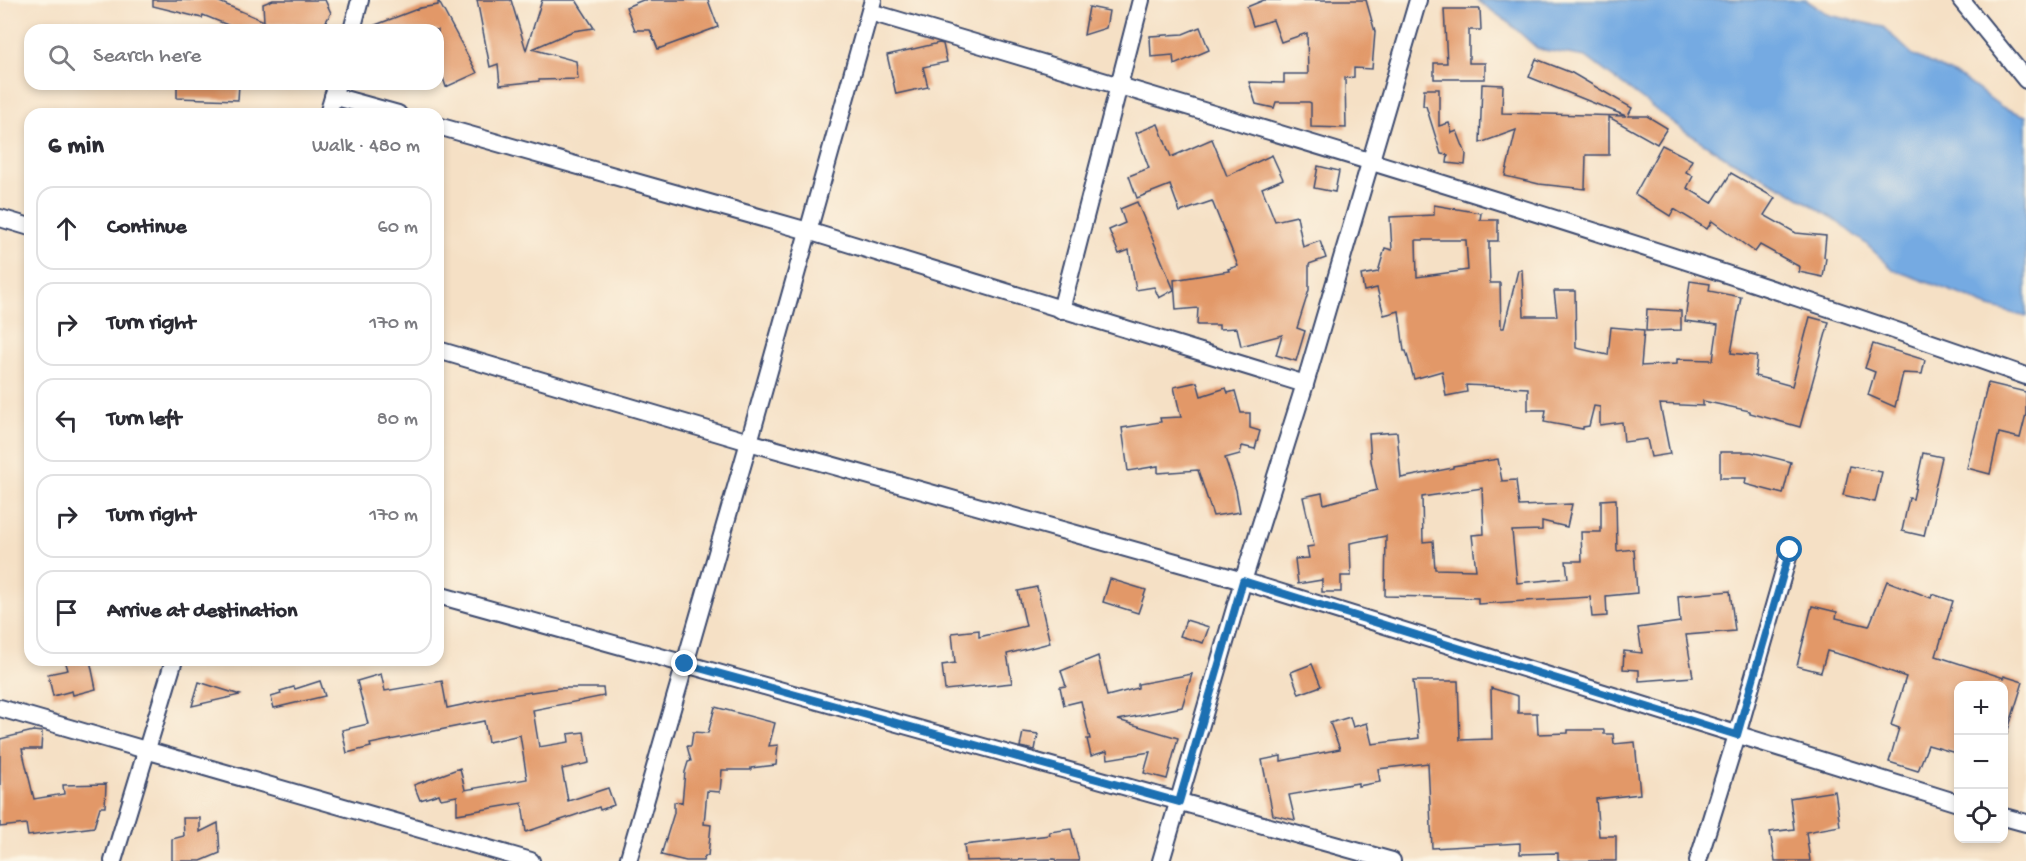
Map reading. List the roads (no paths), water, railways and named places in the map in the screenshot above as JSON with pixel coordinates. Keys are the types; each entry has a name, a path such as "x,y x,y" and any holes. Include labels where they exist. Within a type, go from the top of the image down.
{"street":[{"path":"354,24 360,0"},
{"path":"1061,310 1141,0"},
{"path":"1161,861 1418,0"},
{"path":"1962,0 2026,80"},
{"path":"628,861 749,442 871,6 1119,85 1370,161 1850,314 2026,376"},
{"path":"330,108 335,90 382,108"},
{"path":"444,128 808,231 1305,384"},
{"path":"0,218 24,225"},
{"path":"444,352 749,442 1243,581 1954,801"},
{"path":"1698,861 1790,550"},
{"path":"444,597 1392,861"},
{"path":"113,861 172,666"},
{"path":"0,708 531,861"},
{"path":"2008,818 2026,824"}],"water":[{"path":"1477,0 1806,0 1829,15 1883,27 1913,55 1962,78 2002,107 2026,116 2026,317 1983,305 1894,270 1866,244 1831,217 1789,191 1728,159 1680,128 1586,57 1538,49 1509,23"}]}
